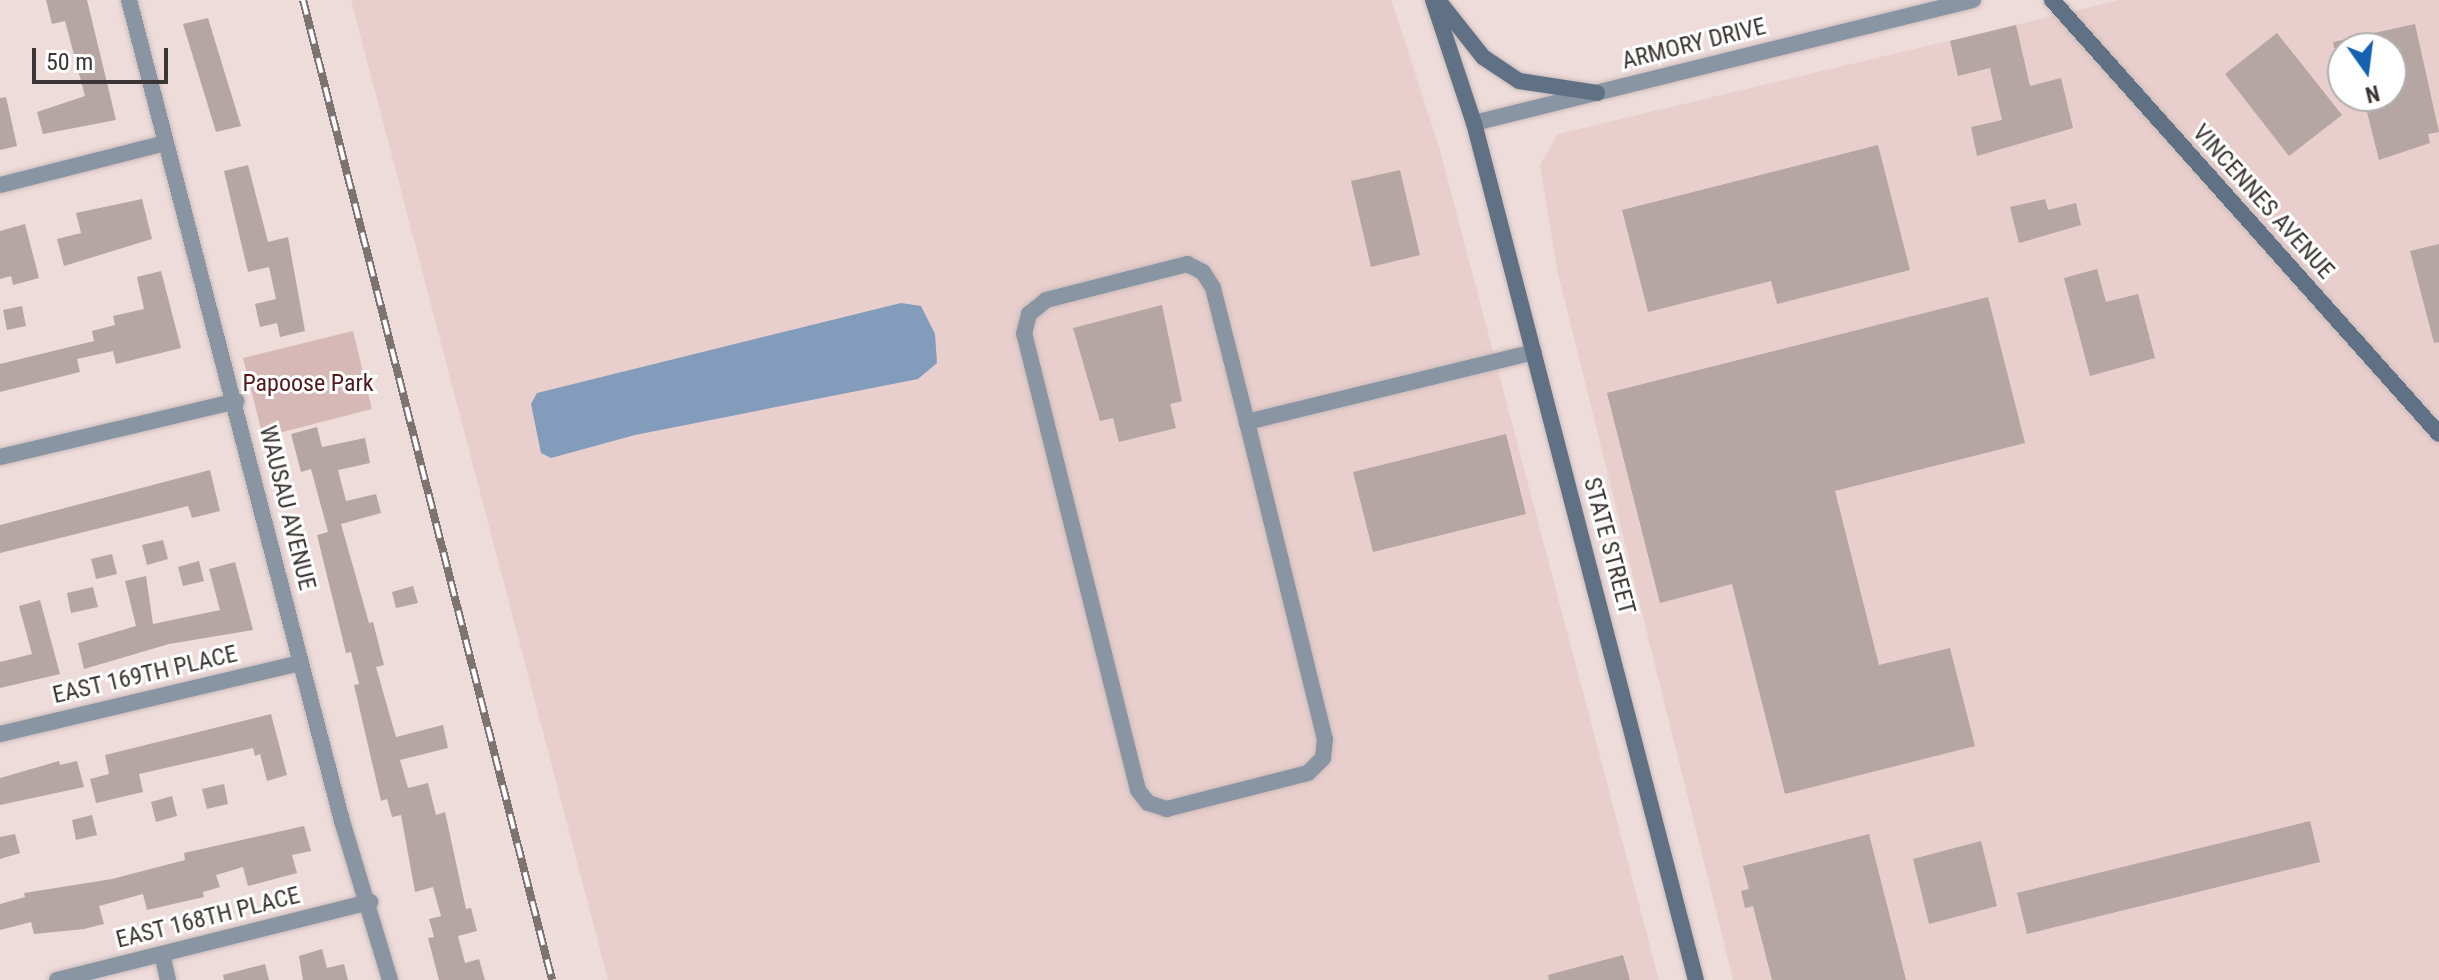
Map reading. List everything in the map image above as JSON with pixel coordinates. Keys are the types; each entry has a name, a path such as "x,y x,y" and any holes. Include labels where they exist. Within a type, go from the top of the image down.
{"street":[{"name":"WAUSAU AVENUE","path":"129,0 236,401 342,821 370,902 390,980"},
{"path":"1435,0 1483,57 1519,81 1597,93"},
{"name":"STATE STREET","path":"1435,0 1474,123 1696,980"},
{"name":"ARMORY DRIVE","path":"1474,123 1973,0"},
{"name":"VINCENNES AVENUE","path":"2052,0 2439,434"},
{"path":"0,185 166,143"},
{"path":"1187,264 1203,272 1213,288 1247,422 1325,739 1323,758 1308,773 1167,809 1148,803 1138,790 1024,334 1029,314 1046,300 1187,264"},
{"path":"1247,422 1534,352"},
{"path":"0,457 236,401"},
{"name":"EAST 169TH PLACE","path":"0,734 301,663"},
{"name":"EAST 168TH PLACE","path":"57,980 370,902"},
{"path":"162,954 168,980"}],"shaded area":[{"path":"351,0 1391,0 1438,143 1659,980 608,980"},
{"path":"2120,0 2439,0 2439,980 1733,980 1557,269 1540,165 1558,134"}],"green space":[{"name":"Papoose Park","path":"353,331 372,409 263,437 243,358"}],"water":[{"path":"901,303 921,306 935,334 937,363 918,379 635,435 551,458 541,453 531,404 537,393"}],"building":[{"path":"46,0 87,0 116,120 43,134 37,112 85,96 65,21 52,24"},
{"path":"208,18 241,126 216,132 183,24"},
{"path":"2415,24 2439,132 2428,134 2430,143 2379,160 2367,112 2407,112 2407,32 2379,32"},
{"path":"2016,25 2030,86 2061,78 2073,128 1977,156 1971,127 2002,120 1990,68 1958,76 1950,41"},
{"path":"2277,33 2327,96 2327,112 2340,112 2342,115 2289,156 2225,74"},
{"path":"6,97 17,146 0,150 0,98"},
{"path":"1878,145 1910,270 1777,304 1771,281 1648,312 1622,210"},
{"path":"248,165 268,242 288,237 305,331 280,337 277,323 260,327 255,304 276,299 269,267 248,272 224,171"},
{"path":"1400,170 1420,255 1371,267 1351,181"},
{"path":"142,199 152,239 64,266 57,239 81,233 76,213"},
{"path":"2045,199 2048,210 2076,203 2081,225 2019,243 2010,207"},
{"path":"25,224 39,278 13,285 11,276 0,279 0,231"},
{"path":"2439,244 2439,342 2434,343 2410,251"},
{"path":"2097,269 2106,302 2138,294 2155,358 2090,376 2064,278"},
{"path":"161,271 181,348 116,364 113,351 77,359 80,372 0,392 0,364 94,341 92,331 115,325 113,316 144,309 137,277"},
{"path":"1988,297 2025,443 1835,491 1879,665 1950,648 1975,746 1785,794 1732,584 1660,603 1607,393"},
{"path":"1162,305 1182,401 1170,404 1176,428 1119,442 1113,418 1100,421 1073,328"},
{"path":"22,306 26,326 7,330 3,310"},
{"path":"317,427 322,447 365,438 370,463 338,470 346,501 376,494 381,513 341,524 369,623 373,622 384,665 376,667 396,737 443,725 448,748 400,760 408,788 428,783 436,815 445,812 466,909 471,908 477,931 458,936 465,963 479,959 485,980 439,980 428,938 434,937 429,919 441,916 433,887 415,892 401,815 392,817 387,799 381,801 354,685 359,684 351,652 346,653 317,535 328,532 311,469 301,472 291,434"},
{"path":"1506,434 1526,514 1373,552 1353,472"},
{"path":"210,470 220,511 192,518 188,506 0,553 0,525"},
{"path":"163,540 168,559 147,565 142,545"},
{"path":"112,554 117,574 96,579 91,559"},
{"path":"199,561 204,581 183,586 178,567"},
{"path":"235,562 253,630 169,644 84,669 78,643 136,626 125,581 146,576 153,624 220,610 209,569"},
{"path":"413,586 418,603 396,608 392,592"},
{"path":"93,587 98,607 71,613 67,593"},
{"path":"40,600 60,674 0,688 0,662 32,654 19,606"},
{"path":"271,714 287,775 267,781 260,754 255,756 253,748 139,774 143,792 96,803 90,779 109,774 105,755"},
{"path":"59,761 60,765 77,761 84,787 0,805 0,778"},
{"path":"224,784 228,804 207,809 202,789"},
{"path":"172,796 177,816 156,822 151,802"},
{"path":"92,815 97,835 76,840 72,820"},
{"path":"2310,821 2320,862 2027,934 2017,893"},
{"path":"304,826 311,851 292,855 297,873 248,886 243,867 216,875 220,887 203,892 204,897 147,910 143,894 99,906 104,924 34,934 31,922 0,930 0,904 25,897 24,893 112,879 185,860 184,853"},
{"path":"15,834 20,853 0,859 0,837"},
{"path":"1869,834 1906,980 1772,980 1753,906 1745,908 1741,891 1749,889 1743,866"},
{"path":"1981,841 1997,906 1929,924 1913,859"},
{"path":"322,949 327,968 344,964 348,980 303,980 299,956"},
{"path":"1623,955 1630,980 1549,980 1548,975"},
{"path":"265,964 269,980 224,980 223,975"}],"railway":[{"path":"303,0 552,980"}]}
